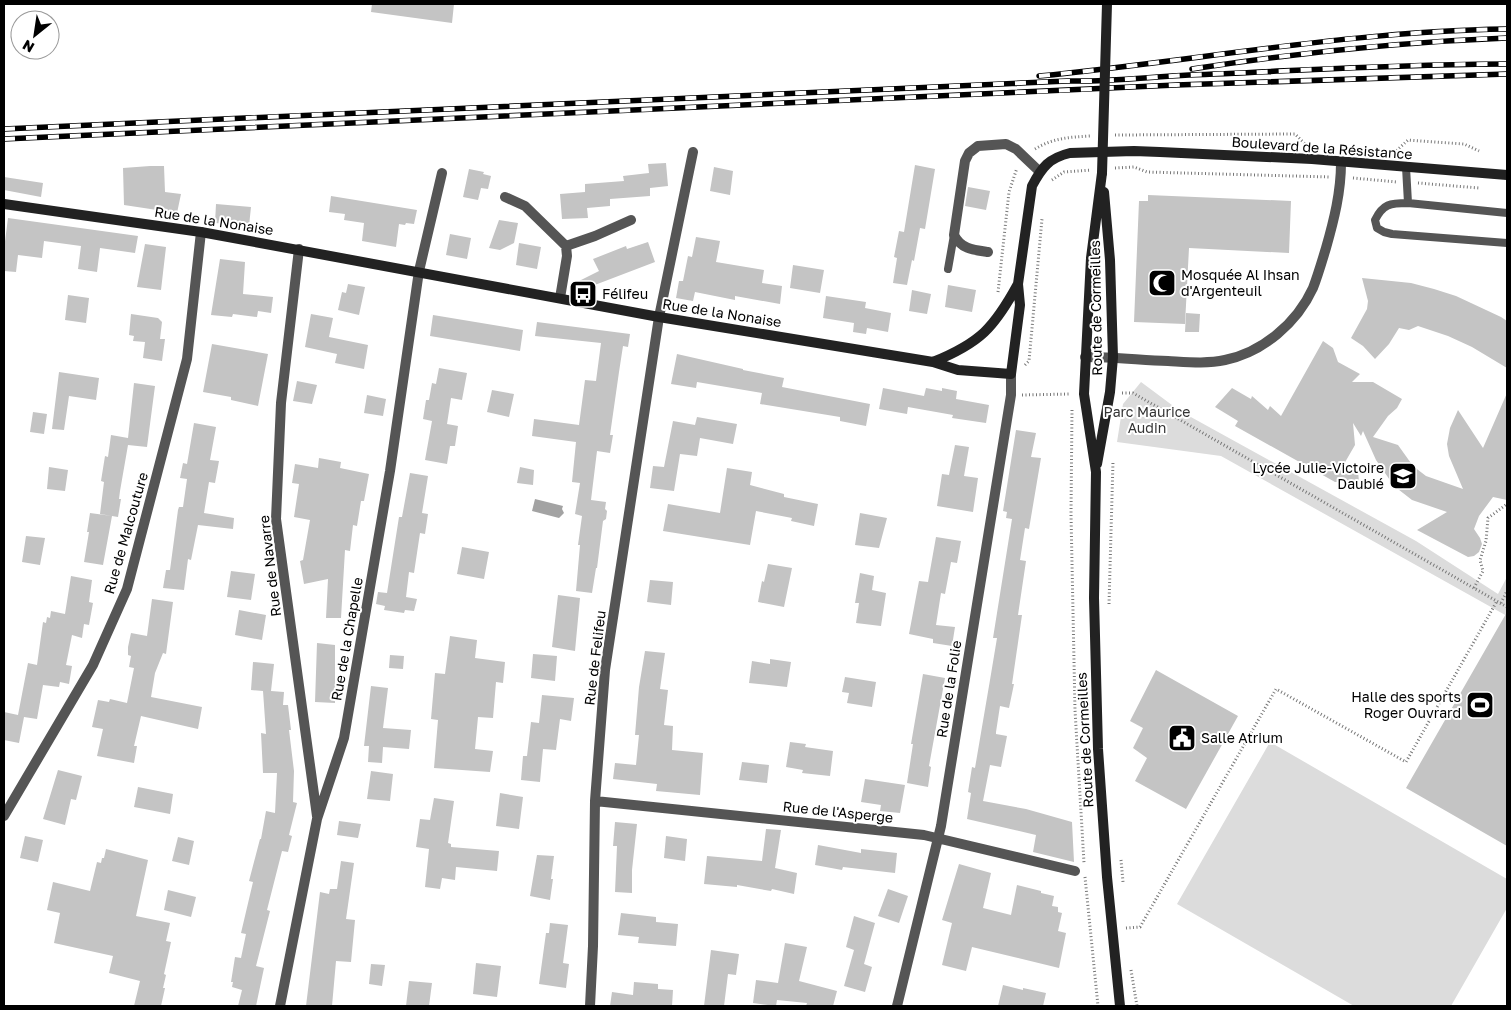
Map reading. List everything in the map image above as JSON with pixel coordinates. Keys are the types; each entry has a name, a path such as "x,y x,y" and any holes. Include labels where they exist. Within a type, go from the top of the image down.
{"main road":[{"name":"Route de Cormeilles","path":"1096,472 1084,394 1091,258 1101,170 1107,4"},
{"name":"Boulevard de la Résistance","path":"1039,171 1052,159 1070,153 1134,151 1312,159 1342,163 1507,175"},
{"name":"Route de Cormeilles","path":"1101,170 1110,260 1112,357 1110,392 1096,472 1094,598 1098,748 1107,877 1120,1006"},
{"path":"1010,374 1020,305 1018,284 1032,186 1039,171"},
{"name":"Rue de la Nonaise","path":"4,204 201,232 659,317 933,362 958,370 1010,374"},
{"path":"933,362 977,340 995,321 1018,284"}],"street":[{"path":"988,252 966,248 954,235 965,161 969,153 978,146 1006,144 1016,149 1039,171"},
{"name":"Rue de Felifeu","path":"590,1006 593,946 595,801 605,670 659,317 693,152"},
{"path":"1085,358 1112,357 1184,362 1225,360 1245,354 1278,333 1294,318 1313,287 1333,224 1342,163"},
{"path":"419,271 442,173"},
{"path":"505,197 525,206 566,246 567,256 560,298"},
{"path":"566,246 631,220"},
{"name":"Rue de Malcouture","path":"4,816 93,665 127,589 187,359 201,232"},
{"name":"Rue de Navarre","path":"299,249 281,403 276,519 318,819"},
{"name":"Rue de la Chapelle","path":"280,1006 318,819 344,738 390,471 419,271"},
{"name":"Rue de la Folie","path":"897,1006 939,838 1011,395 1010,374"},
{"name":"Rue de l'Asperge","path":"595,801 924,835 1080,872"}],"lane":[{"path":"1406,167 1408,203"},
{"path":"1507,213 1408,203 1385,206 1378,212 1374,220 1377,228 1392,234 1507,243"},
{"path":"948,269 954,235"}],"path":[{"path":"1381,165 1408,140 1464,144 1479,151"},
{"path":"1048,186 1052,180 1064,172 1134,167 1147,172 1341,177 1480,188"},
{"path":"1010,374 1019,372 1029,361 1043,211"},
{"path":"1071,386 1074,664 1084,864"},
{"path":"1133,393 1507,607"},
{"path":"1011,395 1084,394"},
{"path":"1109,613 1113,456"},
{"path":"1474,588 1483,571 1480,560 1486,541 1488,518 1507,504"},
{"path":"1127,935 1126,928 1140,927 1276,689 1406,762 1507,591"},
{"path":"1120,850 1123,889"},
{"path":"1080,872 1098,1006"},
{"path":"1131,969 1137,1006"}],"green space":[{"name":"Parc Maurice Audin","path":"1141,382 1180,411 1416,541 1498,594 1507,577 1507,616 1221,456 1117,442 1123,404"},
{"path":"1270,742 1507,879 1507,908 1451,1006 1354,1006 1177,904"}],"shaded area":[{"path":"535,499 563,506 564,513 559,518 532,511"}],"building":[{"path":"372,4 454,4 452,23 371,12"},
{"path":"666,163 668,186 650,188 650,196 610,199 610,206 587,208 588,218 562,219 560,194 585,192 585,184 624,181 623,176 649,173 648,164"},
{"path":"915,165 935,169 925,229 920,228 907,285 893,283 897,258 894,257 899,231 904,232"},
{"path":"164,166 165,192 181,194 177,213 124,205 123,168"},
{"path":"714,167 733,171 730,195 710,191"},
{"path":"469,169 484,172 483,174 491,176 488,189 481,188 478,200 463,197"},
{"path":"4,177 43,183 41,197 4,190"},
{"path":"968,187 990,191 986,210 965,206"},
{"name":"Mosquée Al Ihsan d'Argenteuil","path":"1148,195 1291,201 1289,253 1189,248 1185,324 1134,322 1139,201 1148,201"},
{"path":"331,196 417,210 414,224 399,224 396,247 362,241 364,223 344,220 345,214 329,212"},
{"path":"216,204 251,207 249,226 215,223"},
{"path":"8,218 138,236 135,253 100,248 97,272 78,269 81,246 44,241 42,258 18,255 16,272 4,271 4,249"},
{"path":"499,220 518,223 514,243 500,250 489,248"},
{"path":"450,234 471,238 467,259 446,255"},
{"path":"696,237 720,241 716,262 764,270 762,283 782,286 780,304 735,296 735,300 695,292 693,301 676,298 679,281 683,281 688,256 692,257"},
{"path":"648,242 655,262 579,291 575,283 599,271 593,259 626,246 627,249"},
{"path":"519,243 541,247 537,269 516,265"},
{"path":"145,244 166,247 161,290 137,287"},
{"path":"220,259 245,262 243,294 273,297 271,313 258,311 257,317 233,314 232,317 211,315"},
{"path":"793,265 824,270 820,293 790,288"},
{"path":"1362,278 1411,283 1434,289 1456,296 1501,317 1507,321 1507,368 1472,347 1448,336 1418,326 1409,330 1399,328 1389,344 1375,359 1363,346 1351,338 1367,309 1368,301"},
{"path":"348,284 365,287 359,315 338,310 342,292 346,293"},
{"path":"948,285 976,290 972,312 945,307"},
{"path":"912,290 931,294 927,314 909,311"},
{"path":"68,295 89,298 86,323 65,320"},
{"path":"826,296 866,302 865,308 891,313 888,332 867,328 866,334 853,332 854,323 823,318"},
{"path":"1186,313 1200,314 1199,332 1185,332"},
{"path":"131,314 158,318 162,322 160,339 165,339 162,361 143,358 145,342 133,341 134,336 129,335"},
{"path":"311,314 333,318 329,337 368,345 364,369 335,363 337,354 305,347"},
{"path":"433,315 523,330 520,351 430,336"},
{"path":"537,322 630,334 628,347 623,346 610,435 613,435 610,453 597,451 591,500 606,502 605,509 607,511 606,519 603,521 592,593 576,591 580,545 578,545 582,516 575,514 580,483 572,482 576,442 532,436 534,419 579,425 585,380 596,381 601,343 535,336"},
{"path":"1323,341 1333,348 1338,362 1360,374 1352,382 1373,382 1402,399 1373,437 1398,445 1413,466 1426,476 1463,489 1449,456 1447,444 1450,428 1458,410 1483,448 1507,393 1507,500 1493,497 1479,516 1474,529 1482,544 1479,552 1474,556 1468,557 1417,530 1447,512 1412,500 1394,486 1376,460 1363,431 1361,436 1353,423 1355,445 1344,464 1358,471 1359,482 1335,482 1235,426 1238,421 1215,407 1232,388 1251,399 1252,396 1268,410 1270,406 1281,416"},
{"path":"212,344 268,354 258,406 231,400 231,397 203,392"},
{"path":"677,354 784,378 782,387 870,404 866,426 840,421 840,417 760,404 762,393 697,382 696,388 671,384"},
{"path":"439,368 467,373 462,400 451,398 447,424 458,426 455,446 450,446 447,464 425,460 432,421 423,419 426,400 429,400 432,383 436,384"},
{"path":"59,372 99,378 96,400 69,396 64,430 52,429"},
{"path":"297,381 317,385 312,404 293,401"},
{"path":"134,383 155,386 147,447 128,445 120,491 119,499 121,499 118,517 100,514 104,482 101,481 105,456 108,457 111,435 128,438"},
{"path":"883,388 924,396 926,388 942,391 942,388 957,391 956,399 989,405 986,423 952,418 953,415 908,407 907,414 879,409"},
{"path":"492,390 514,394 509,417 487,412"},
{"path":"367,395 386,399 383,416 364,413"},
{"path":"33,412 47,414 44,434 30,432"},
{"path":"697,417 737,424 733,444 700,438 697,456 680,454 674,491 650,488 653,466 664,467 673,421 695,425"},
{"path":"194,423 216,427 210,460 219,461 215,483 209,482 204,513 234,518 233,529 198,525 191,560 188,559 184,590 163,588 166,570 170,570 178,510 179,507 183,507 187,479 180,478 183,463 187,464"},
{"path":"1016,430 1036,433 1031,457 1041,458 1029,529 1025,528 1020,560 1026,561 1018,615 1022,615 1012,684 1014,684 1009,708 1000,706 996,732 996,734 1007,736 1001,767 990,765 983,801 1026,809 1072,822 1074,862 1033,852 1036,835 967,819 971,793 968,792 972,767 975,768 997,638 993,638 1012,519 1006,518 1007,512 1003,511"},
{"path":"955,445 969,447 964,476 978,478 973,512 937,506 942,474 949,475"},
{"path":"319,458 341,462 340,468 369,474 364,501 361,501 357,526 353,525 350,551 345,550 341,618 326,618 328,579 304,584 300,561 303,560 310,520 294,517 299,484 292,483 295,464 318,468"},
{"path":"49,467 68,470 65,491 47,489"},
{"path":"520,467 534,470 533,485 517,483"},
{"path":"727,468 752,472 750,485 784,494 784,497 818,504 814,526 791,521 792,518 756,511 750,545 663,531 668,504 720,513"},
{"path":"410,473 428,476 422,513 428,514 425,534 420,533 414,573 409,572 406,597 417,599 414,611 405,610 404,613 384,610 385,606 376,604 378,592 387,593 399,517 402,517"},
{"path":"90,513 112,516 103,565 84,562"},
{"path":"860,513 887,518 879,548 855,545"},
{"path":"26,536 45,538 40,565 22,562"},
{"path":"936,537 961,541 957,563 951,562 945,594 941,593 936,625 955,627 952,646 933,643 933,639 909,634 919,581 928,582"},
{"path":"462,547 489,552 484,579 457,574"},
{"path":"768,564 792,568 784,607 758,602"},
{"path":"231,571 255,574 251,600 227,597"},
{"path":"860,573 874,576 872,590 886,593 881,626 856,623 859,603 855,603"},
{"path":"71,576 92,580 89,602 93,603 89,625 84,624 82,638 72,635 66,665 72,666 69,684 60,682 59,687 43,685 37,719 24,717 19,743 4,740 4,712 18,715 28,663 37,665 43,622 46,623 47,617 50,618 51,611 65,614"},
{"path":"650,580 673,582 671,605 647,602"},
{"path":"558,595 580,598 575,651 552,647"},
{"path":"152,599 173,602 166,654 163,653 155,673 151,697 202,707 198,729 141,716 134,746 137,746 134,763 97,756 103,729 92,727 98,700 109,702 110,699 127,703 134,668 129,667 131,656 128,655 128,647 131,633 147,636"},
{"path":"239,610 266,615 262,640 235,635"},
{"name":"Halle des sports Roger Ouvrard","path":"1507,612 1507,846 1406,788"},
{"path":"450,636 477,640 475,658 505,662 503,683 496,682 493,718 478,717 475,749 493,751 490,772 434,768 438,720 431,719 435,673 445,674"},
{"path":"317,643 335,645 335,703 315,702"},
{"path":"645,651 665,653 660,689 668,690 664,725 673,726 672,750 703,753 700,795 656,791 657,784 613,779 615,763 636,765 639,735 635,735 639,687"},
{"path":"533,654 557,656 555,681 531,678"},
{"path":"390,655 404,656 403,669 389,668"},
{"path":"770,659 791,662 787,687 749,683 752,661 770,664"},
{"path":"253,662 274,664 271,691 284,692 283,705 288,705 291,730 289,730 294,771 293,802 297,803 289,835 292,836 288,852 282,851 267,910 270,911 256,966 264,968 256,1006 238,1006 242,990 232,987 233,982 231,982 235,957 241,958 246,934 241,933 253,882 249,881 261,839 266,811 275,813 277,773 263,773 261,733 266,734 263,691 251,690"},
{"name":"Salle Atrium","path":"1156,670 1238,716 1186,809 1135,781 1147,758 1133,748 1143,728 1130,721"},
{"path":"923,674 945,678 929,766 931,767 928,787 907,783 913,744 911,744"},
{"path":"845,677 876,682 872,707 847,703 849,693 842,692"},
{"path":"371,686 388,688 383,728 411,730 409,749 383,747 382,763 368,762 369,746 364,746"},
{"path":"542,695 574,698 571,721 560,719 556,750 543,749 540,782 521,780 523,756 527,756 531,722 539,723"},
{"path":"790,742 806,744 805,747 833,751 830,776 802,773 803,770 786,767"},
{"path":"742,762 769,765 767,783 739,780"},
{"path":"58,770 82,776 76,800 71,799 65,825 43,819"},
{"path":"371,771 393,774 390,801 367,799"},
{"path":"865,779 905,785 900,813 880,811 881,805 861,802"},
{"path":"138,787 173,794 170,814 134,807"},
{"path":"500,793 523,797 519,829 496,826"},
{"path":"434,798 454,801 448,843 451,844 451,847 499,851 497,871 456,867 455,880 442,878 440,889 425,887 429,849 416,847 420,819 430,820"},
{"path":"339,821 361,824 358,838 337,835"},
{"path":"615,822 637,824 632,870 632,893 615,892 617,846 613,846"},
{"path":"766,829 781,830 775,868 797,873 794,894 772,889 771,891 737,885 737,887 704,884 707,856 762,861"},
{"path":"25,836 43,840 38,862 20,858"},
{"path":"666,836 687,839 685,861 664,858"},
{"path":"178,837 194,841 189,865 172,861"},
{"path":"818,845 861,853 861,849 897,853 895,873 843,867 842,870 815,865"},
{"path":"106,849 148,860 136,916 170,923 166,941 171,942 164,974 166,975 163,988 165,988 161,1006 134,1006 140,981 109,973 113,956 54,943 60,913 47,910 53,882 90,891 97,862 101,863"},
{"path":"537,855 554,856 550,900 530,896"},
{"path":"341,861 354,863 346,919 355,920 351,962 336,961 332,1006 306,1006 320,892 329,894 330,889 337,889"},
{"path":"959,864 991,873 983,908 1011,915 1017,885 1054,896 1052,906 1058,907 1058,912 1062,913 1058,931 1066,933 1059,968 972,947 966,971 942,965 952,923 942,920"},
{"path":"888,889 908,896 899,923 878,916"},
{"path":"168,890 196,897 191,917 164,910"},
{"path":"621,913 656,917 656,922 678,924 676,946 638,943 639,937 618,935"},
{"path":"854,916 875,923 864,964 872,967 865,992 844,986 854,950 846,947"},
{"path":"550,923 568,925 563,963 569,964 566,988 539,984 546,933 549,933"},
{"path":"785,943 807,947 799,981 837,991 833,1006 806,1006 807,1003 777,1000 776,1006 753,1003 756,980 778,983"},
{"path":"711,950 739,954 736,975 728,974 724,1006 704,1006"},
{"path":"476,963 501,966 497,997 473,994"},
{"path":"371,964 385,965 382,986 369,984"},
{"path":"409,981 432,983 429,1006 406,1006"},
{"path":"634,982 658,984 658,989 673,990 672,1006 610,1006 612,992 633,995"},
{"path":"1003,985 1046,993 1043,1006 998,1006"}],"railway":[{"path":"1039,76 1390,35 1507,29"},
{"path":"1192,69 1349,49 1507,38"},
{"path":"4,129 1098,81 1348,68 1507,64"},
{"path":"4,139 1176,85 1507,74"}],"place":[{"name":"Mosquée Al Ihsan d'Argenteuil","path":"1162,283"},
{"name":"Félifeu","path":"583,294"},
{"name":"Lycée Julie-Victoire Daubié","path":"1403,476"},
{"name":"Halle des sports Roger Ouvrard","path":"1480,705"},
{"name":"Salle Atrium","path":"1182,738"}]}
